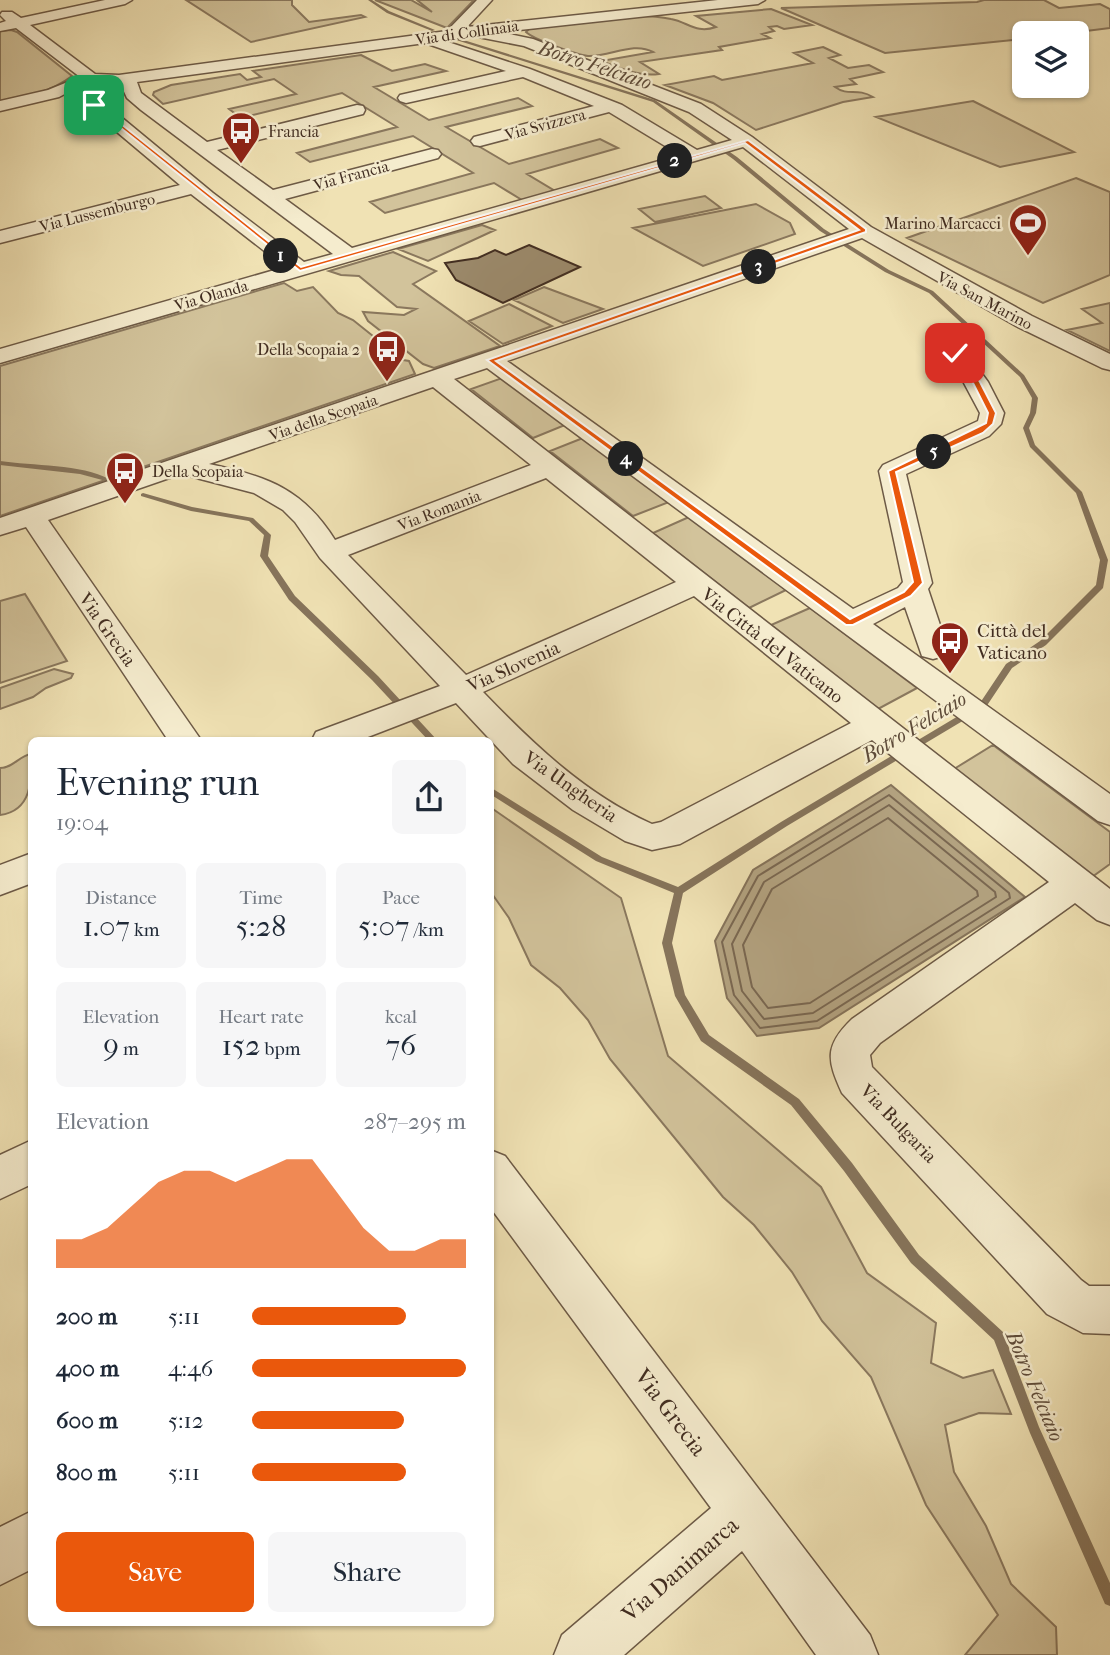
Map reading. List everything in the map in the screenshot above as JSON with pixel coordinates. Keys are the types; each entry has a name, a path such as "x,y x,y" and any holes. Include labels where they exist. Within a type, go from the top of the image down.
{"street":[{"path":"0,27 125,0"},
{"path":"452,34 485,0"},
{"name":"Via di Collinaia","path":"125,85 247,67 259,61 470,31 758,0"},
{"path":"0,9 87,74 89,79"},
{"path":"500,28 515,38"},
{"path":"470,31 515,38"},
{"name":"Via Svizzera","path":"419,38 524,72 610,107 696,154"},
{"name":"Via San Marino","path":"515,38 598,68 695,108 746,141 854,234 1110,363"},
{"path":"406,98 524,72"},
{"path":"0,106 63,90 89,79 125,85 147,106 348,255"},
{"path":"0,113 113,99 125,85"},
{"path":"63,90 61,94 64,97 85,102 300,269"},
{"name":"Via Svizzera","path":"480,141 610,107"},
{"path":"203,148 358,110"},
{"name":"Via Olanda","path":"0,356 746,141"},
{"name":"Via Francia","path":"270,197 432,154"},
{"name":"Via Lussemburgo","path":"0,237 195,187"},
{"name":"Via della Scopaia","path":"0,527 854,234"},
{"path":"850,623 914,589 918,583 892,471 980,431 989,424 992,413 976,382 955,353"},
{"path":"491,360 1110,812"},
{"name":"Via Città del Vaticano","path":"437,378 1110,910"},
{"name":"Via Ungheria","path":"182,466 252,482 274,491 307,518 330,552 452,693 549,775 637,832 652,836 668,835 897,741"},
{"name":"Via Romania","path":"330,552 548,468"},
{"name":"Via Grecia","path":"32,516 183,737"},
{"name":"Via Slovenia","path":"337,737 452,693 696,584"},
{"path":"914,589 933,649"},
{"path":"0,881 28,869"},
{"name":"Via Bulgaria","path":"1076,883 866,1031 851,1045 848,1061 858,1080 1064,1297 1083,1309 1101,1312 1110,1310"},
{"path":"0,1178 28,1162"},
{"name":"Via Grecia","path":"499,1202 746,1512 850,1655"},
{"name":"Via Danimarca","path":"582,1655 746,1512"},
{"path":"0,1558 28,1540"}],"shaded area":[{"path":"186,0 292,0 292,5 309,22 361,15 365,17 251,42"},
{"path":"375,0 411,0 432,12 417,0 474,0 447,28"},
{"path":"1044,0 1059,8 1100,4 1110,9 1110,28 1089,31 1089,21 1012,21 1012,40 885,53 781,8"},
{"path":"771,9 812,25 784,29 769,27 774,31 762,34 770,38 719,47 722,50 640,62 659,74 652,75 622,69 601,61 653,52 645,49 588,56 555,46 526,32 529,29 581,21 637,16 677,20 697,28 709,29 716,27 696,16"},
{"path":"11,30 72,76 47,90 0,102 0,31"},
{"path":"823,47 840,55 829,58 848,68 869,65 883,72 850,79 856,84 835,87 873,97 843,102 756,130 713,103 665,85 714,76 722,80 813,63 794,53"},
{"path":"361,55 392,71 425,64 446,71 374,87 429,120 518,98 532,106 446,127 509,164 600,139 618,148 527,174 555,191 522,200 494,183 385,213 370,202 473,173 413,136 310,162 297,153 397,127 342,93 241,118 229,109 296,94 274,79 163,104 153,95 154,92 171,85 240,74 247,80 261,77 253,71"},
{"path":"116,82 122,89 105,98 91,99 71,94 73,88 87,83"},
{"path":"973,101 1074,152 1000,167 876,117"},
{"name":"Marino Marcacci","path":"1076,178 1110,192 1110,275 1043,303 907,238"},
{"path":"705,196 721,208 655,222 639,209"},
{"path":"756,204 790,223 795,234 703,266 633,228"},
{"path":"482,225 495,230 428,261 398,249"},
{"path":"393,252 436,271 413,284 500,346 434,368 423,364 368,321 363,312 404,315 416,309 397,307 359,276 329,271"},
{"path":"284,283 297,291 313,287 338,313 353,320 403,360 409,361 415,374 0,516 0,366"},
{"path":"544,287 603,309 563,323 514,300"},
{"path":"1110,303 1110,351 1067,330 1102,323 1082,309"},
{"path":"509,304 552,326 503,344 469,321"},
{"path":"502,378 565,425 533,438 471,389"},
{"path":"583,438 669,502 633,516 550,451"},
{"path":"689,517 786,590 749,608 653,533"},
{"path":"25,594 67,661 0,683 0,601"},
{"path":"810,608 917,688 878,709 771,625"},
{"path":"54,669 73,674 71,678 46,688 33,697 0,709 0,688"},
{"path":"993,745 1110,832 1110,864 1092,877 954,769"},
{"path":"28,755 28,793 18,807 0,815 0,768"},
{"path":"494,810 621,898 668,1056 821,1187 867,1273 936,1323 931,1363 963,1378 993,1370 1011,1414 979,1413 945,1425 954,1472 986,1526 1011,1584 1056,1627 1057,1655 965,1655 998,1615 926,1505 871,1377 822,1321 792,1272 754,1225 723,1197 610,1059 588,1020 560,988 531,965 509,918 494,897"}],"water":[{"path":"891,785 1025,897 819,1028 757,1036 727,998 715,941 753,870"}],"building":[{"path":"529,245 580,267 503,303 456,280 445,263 478,258 495,250 506,255"}],"waterway":[{"name":"Botro Felciaio","path":"370,0 388,12 433,30"},
{"name":"Botro Felciaio","path":"454,38 654,101 735,158 822,230 887,271 931,292 1022,376 1035,398 1033,413 1026,428 1032,446 1079,492 1104,560 1100,586 1043,643 1009,666 983,705 784,824 679,891"},
{"path":"0,463 67,470 106,479"},
{"path":"143,495 191,509 251,519 268,535 264,556 292,598 375,678 430,737"},
{"path":"494,793 599,859 679,891"},
{"name":"Botro Felciaio","path":"679,891 667,943 680,996 705,1038 795,1102 848,1167 915,1259 999,1336 1034,1429 1110,1599"}],"place":[{"name":"Francia","path":"241,165"},
{"name":"Marino Marcacci","path":"1028,257"},
{"name":"Della Scopaia 2","path":"387,383"},
{"name":"Della Scopaia","path":"125,505"},
{"name":"Città del Vaticano","path":"950,675"}],"route":[{"path":"94,105 206,197 300,269 746,141 864,231 491,360 850,623 908,594 918,583 892,471 980,431 989,424 992,413 976,382 955,353"}]}
